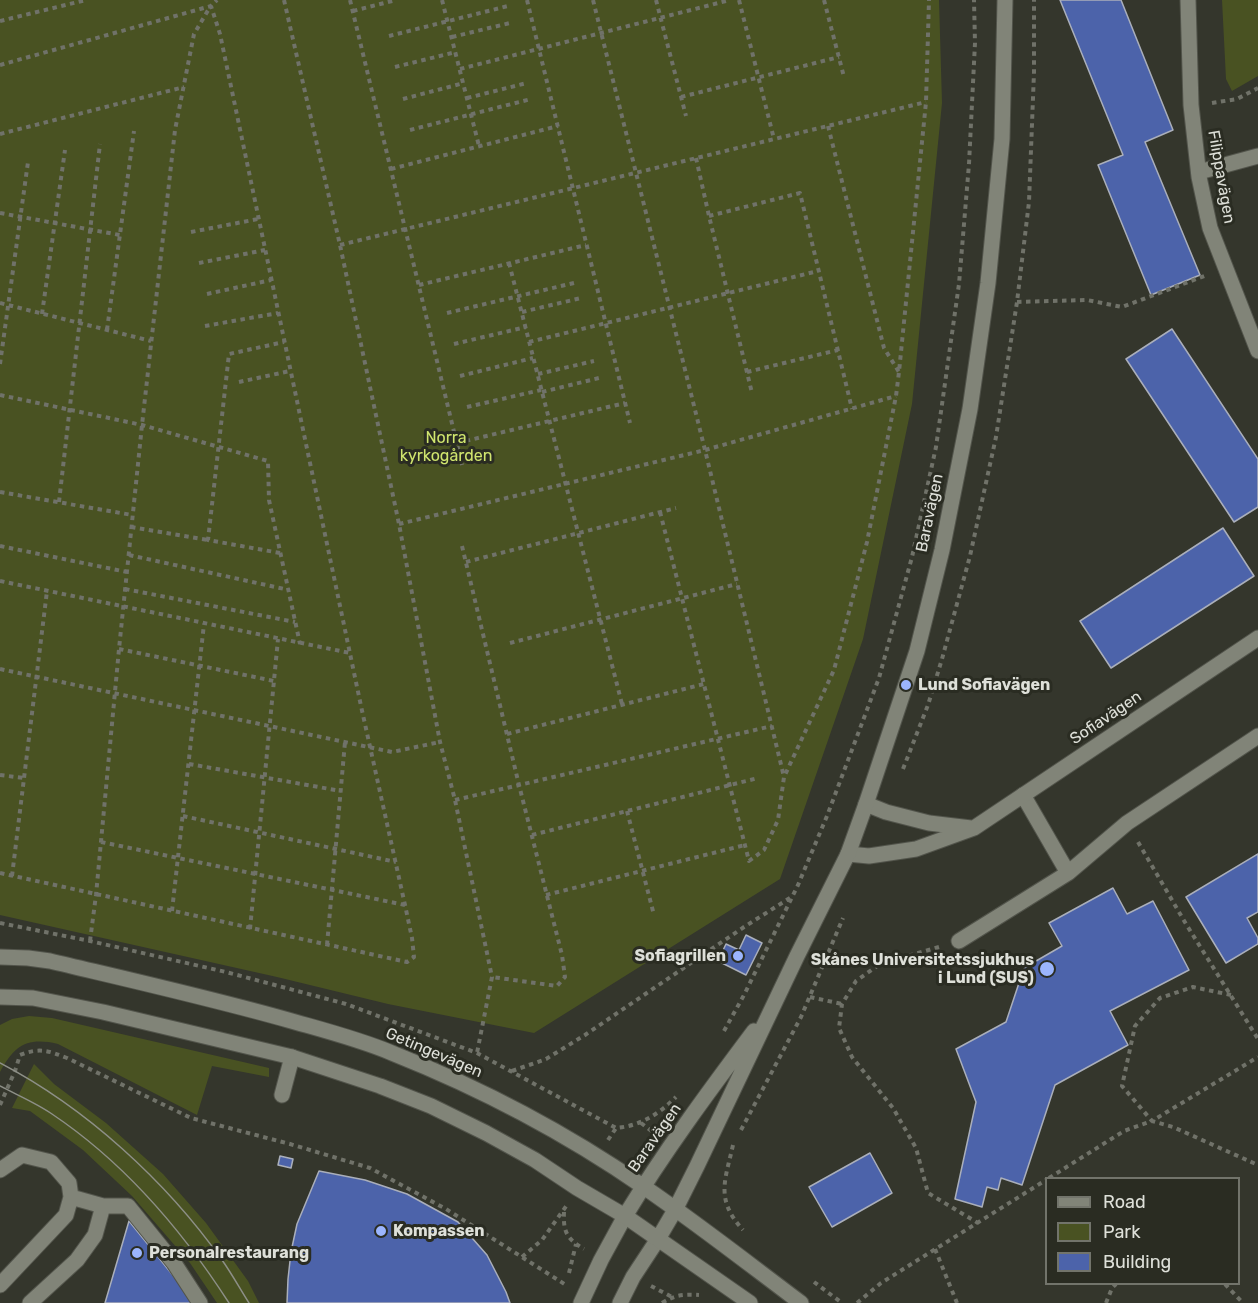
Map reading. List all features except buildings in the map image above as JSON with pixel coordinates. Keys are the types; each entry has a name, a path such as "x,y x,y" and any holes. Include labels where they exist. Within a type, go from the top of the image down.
{"street":[{"name":"Baravägen","path":"620,1303 633,1276 675,1210 848,854 917,651 942,550 970,409 988,283 1002,138 1005,0"},
{"name":"Filippavägen","path":"1188,0 1191,105 1199,172 1210,228 1258,351"},
{"path":"1199,172 1258,156"},
{"name":"Sofiavägen","path":"848,854 869,856 916,849 974,828 1258,639"},
{"path":"959,941 1068,873 1127,823 1258,736"},
{"path":"1023,795 1068,873"},
{"path":"866,804 886,812 929,823 974,828"},
{"name":"Getingevägen","path":"0,957 50,961 256,1011 328,1031 390,1052 438,1072 552,1130 643,1186 801,1303"},
{"path":"0,997 33,998 103,1012 292,1057 370,1082 431,1106 535,1160 625,1216 750,1303"},
{"name":"Baravägen","path":"581,1303 601,1260 643,1186 774,1005"},
{"path":"282,1095 292,1057"},
{"path":"0,1170 22,1155 51,1162 69,1183 71,1197 66,1215 0,1285"},
{"path":"71,1197 103,1206 128,1206 174,1263 201,1303"},
{"path":"30,1303 77,1260 95,1235 103,1206"}],"path":[{"path":"0,21 86,0"},
{"path":"90,941 132,515 175,130 194,34 217,0"},
{"path":"284,0 340,245 399,524 440,742 455,800 492,977 477,1053"},
{"path":"350,0 462,465"},
{"path":"353,11 396,0"},
{"path":"442,0 479,146"},
{"path":"527,0 630,423"},
{"path":"593,0 784,777"},
{"path":"657,0 686,116"},
{"path":"460,69 730,0"},
{"path":"739,0 774,139"},
{"path":"824,0 844,77"},
{"path":"660,512 749,861 764,850 778,820 784,777 834,670 867,542 899,372 926,102 928,0"},
{"path":"724,1032 792,897 827,816 879,678 912,557 936,447 959,284 970,153 975,43 974,0"},
{"path":"0,65 211,6"},
{"path":"0,873 407,962 414,957 412,938 220,34 211,6"},
{"path":"389,36 508,6"},
{"path":"452,37 510,23"},
{"path":"395,67 456,52"},
{"path":"681,97 839,57"},
{"path":"404,99 464,83"},
{"path":"467,98 527,83"},
{"path":"0,134 184,87"},
{"path":"1191,105 1237,99 1258,88"},
{"path":"410,130 531,99"},
{"path":"340,245 926,102"},
{"path":"391,169 558,126"},
{"path":"828,126 884,348 899,372"},
{"path":"107,330 134,131"},
{"path":"59,502 100,144"},
{"path":"42,314 65,150"},
{"path":"696,158 752,393"},
{"path":"0,364 28,162"},
{"path":"709,216 800,193 852,409"},
{"path":"0,213 120,235"},
{"path":"191,232 258,219"},
{"path":"419,285 586,245"},
{"path":"199,263 265,250"},
{"path":"509,263 622,704"},
{"path":"1017,302 1087,300 1122,307 1226,267"},
{"path":"529,342 819,271"},
{"path":"207,294 271,280"},
{"path":"447,313 578,282"},
{"path":"522,312 581,298"},
{"path":"0,303 151,341"},
{"path":"205,326 278,313"},
{"path":"454,344 526,327"},
{"path":"208,540 229,354 284,342"},
{"path":"747,372 838,351"},
{"path":"460,376 534,358"},
{"path":"538,374 594,361"},
{"path":"239,382 290,371"},
{"path":"467,407 599,378"},
{"path":"0,395 142,425 268,461 269,500 300,644"},
{"path":"399,524 705,450 896,396"},
{"path":"457,443 625,403"},
{"path":"0,492 132,515"},
{"path":"466,562 676,508"},
{"path":"131,527 280,553"},
{"path":"0,546 127,572"},
{"path":"462,546 562,955 565,977 557,986 492,977"},
{"path":"129,555 289,590"},
{"path":"0,581 350,653"},
{"path":"510,643 737,584"},
{"path":"125,589 296,622"},
{"path":"12,876 46,591"},
{"path":"172,911 204,624"},
{"path":"250,928 278,639"},
{"path":"119,650 274,681"},
{"path":"0,669 392,752 440,742"},
{"path":"507,734 704,684"},
{"path":"455,800 772,726"},
{"path":"327,945 345,742"},
{"path":"189,764 341,791"},
{"path":"0,774 24,778"},
{"path":"531,835 758,778"},
{"path":"627,811 654,915"},
{"path":"183,816 396,862"},
{"path":"1127,823 1186,924 1258,1039"},
{"path":"101,842 405,905"},
{"path":"546,895 745,845"},
{"path":"511,1071 546,1059 585,1035 792,897"},
{"path":"959,941 880,964 856,981 842,1004 839,1028 852,1057 892,1108 916,1148 928,1193 978,1223"},
{"path":"1231,995 1192,987 1160,998 1135,1026 1122,1086 1152,1121 1173,1127 1258,1165"},
{"path":"810,997 842,1004"},
{"path":"0,1105 20,1054 32,1050 46,1050 68,1058 191,1118 370,1168 446,1209 566,1285"},
{"path":"1051,1177 1124,1131 1152,1121 1258,1057"},
{"path":"616,1128 641,1123 665,1108 681,1092"},
{"path":"857,1303 881,1282 1045,1181"},
{"path":"522,1257 542,1240 564,1211 563,1225 569,1239 576,1244"},
{"path":"935,1249 957,1303"},
{"path":"1106,1303 1115,1285"},
{"path":"1226,1285 1243,1303"},
{"path":"662,1303 684,1294 700,1295 706,1299"}],"green space":[{"name":"Norra kyrkogården","path":"0,0 939,0 942,103 912,404 863,639 780,879 534,1033 388,1004 0,915"},
{"path":"1222,0 1258,0 1258,76 1232,91 1226,79"},
{"path":"29,1016 52,1018 269,1068 269,1077 212,1066 197,1115 58,1044 38,1042 23,1045 11,1055 0,1072 0,1025 12,1019"},
{"path":"34,1064 54,1084 106,1123 163,1174 206,1223 248,1281 259,1303 217,1303 190,1263 132,1196 83,1150 30,1111 12,1108"}],"tram line":[{"path":"0,1063 32,1081 93,1124 150,1175 200,1231 226,1265 249,1303"},
{"path":"0,1086 52,1114 79,1133 128,1176 172,1224 229,1303"}],"place":[{"name":"Lund Sofiavägen","path":"906,685"},
{"name":"Sofiagrillen","path":"738,956"},
{"name":"Skånes Universitetssjukhus i Lund (SUS)","path":"1047,969"},
{"name":"Kompassen","path":"381,1231"},
{"name":"Personalrestaurang","path":"137,1253"}]}
